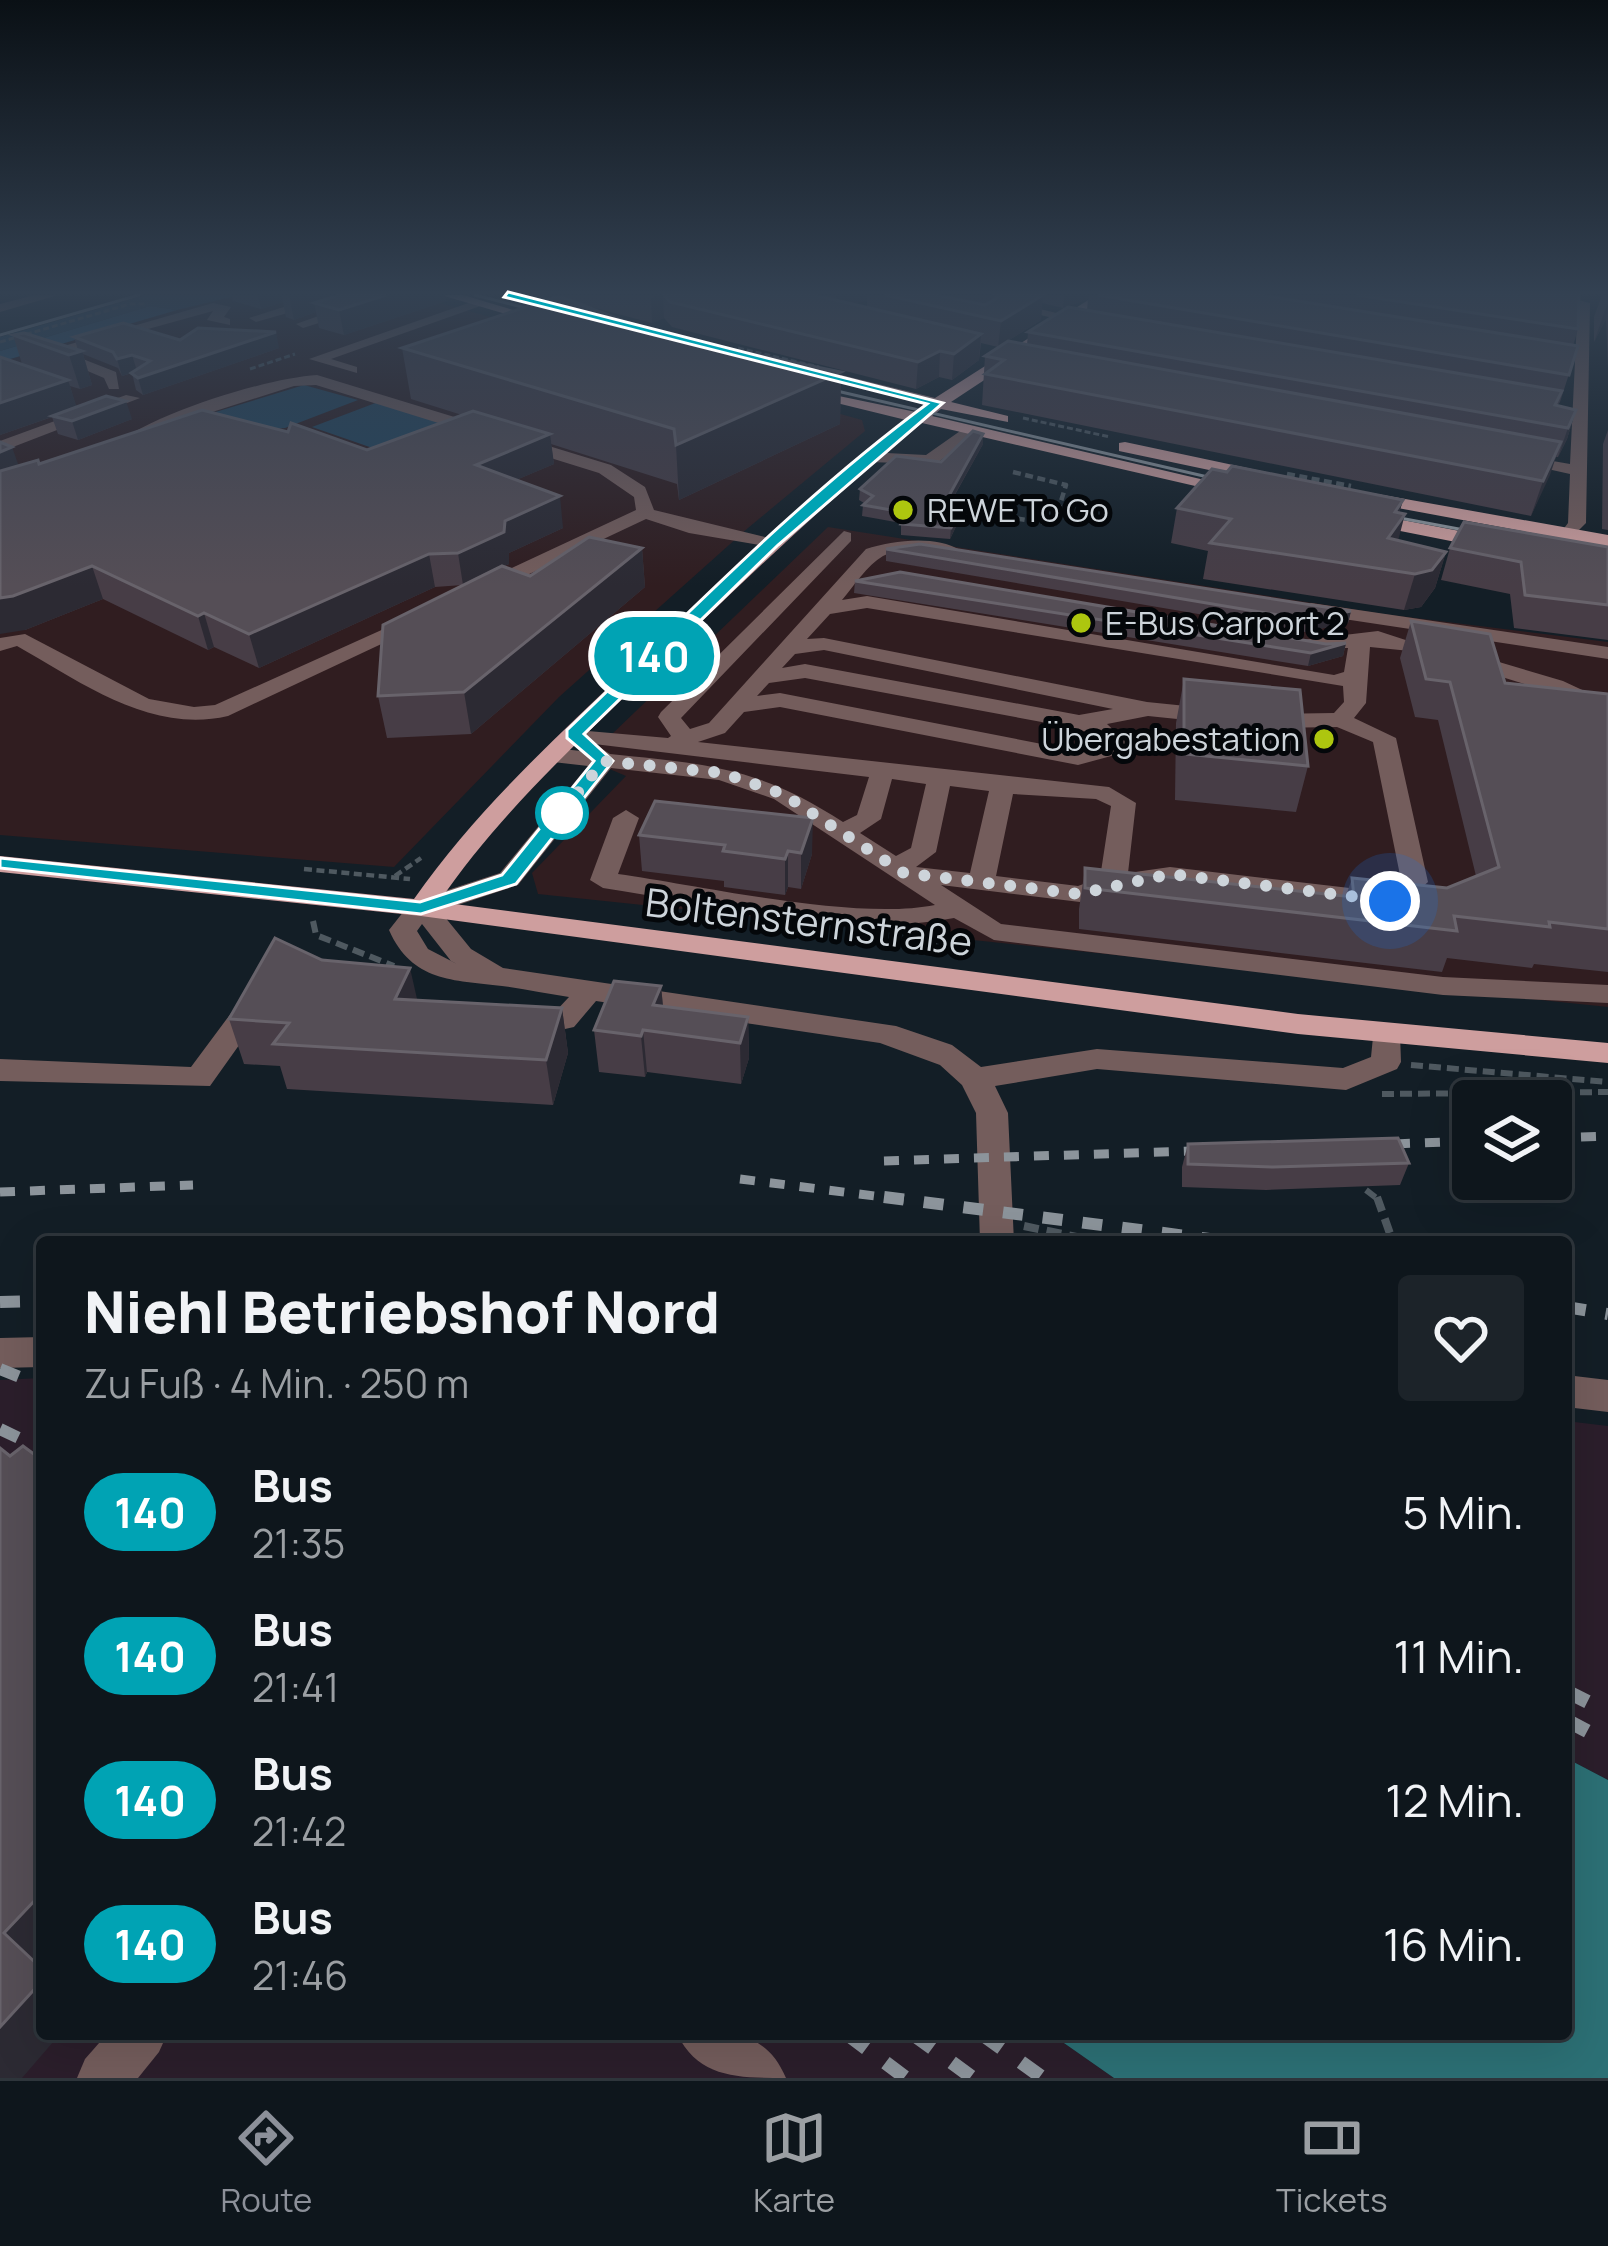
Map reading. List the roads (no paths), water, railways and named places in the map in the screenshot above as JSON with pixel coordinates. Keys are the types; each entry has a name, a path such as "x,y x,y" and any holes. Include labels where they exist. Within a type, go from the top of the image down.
{"main road":[{"path":"811,392 1250,496"},
{"path":"811,392 869,414 885,429 885,441"},
{"path":"891,392 1283,486 1209,488"},
{"path":"421,908 460,856 573,734 767,546 885,441 950,392"},
{"path":"885,441 924,433 969,432"},
{"path":"1329,486 1608,541"},
{"path":"1347,516 1523,550"},
{"name":"Boltensternstraße","path":"0,864 421,908 1385,1034 1608,1053"}],"street":[{"path":"0,447 132,398 123,392"},
{"path":"94,464 150,428 260,392"},
{"path":"355,392 605,469 639,490 647,503 645,513"},
{"path":"1568,535 1577,523 1582,392"},
{"path":"77,398 104,408"},
{"path":"1559,412 1585,403"},
{"path":"867,457 929,460 969,432"},
{"path":"1498,457 1577,470"},
{"path":"454,602 645,513 767,546"},
{"path":"676,742 669,717 844,538"},
{"path":"723,739 736,706 873,553 893,546 966,553"},
{"path":"852,576 883,571"},
{"path":"822,609 866,602 1335,682 1354,676"},
{"path":"1287,605 1608,653"},
{"path":"0,645 18,638 160,712 194,717 220,711 433,612"},
{"path":"1277,638 1324,646 1425,627"},
{"path":"1340,720 1355,703 1360,641"},
{"path":"1360,641 1430,647 1555,686 1608,711"},
{"path":"788,648 824,644 1148,710 1299,724 1340,720 1384,738 1415,882"},
{"path":"761,678 806,671 1078,722 1103,730 1118,747"},
{"path":"736,706 780,700 1078,758 1118,747"},
{"path":"1078,722 1148,710"},
{"path":"1113,883 1118,851 1114,790 1120,717"},
{"path":"573,734 676,742 723,739 883,770 1003,785 1114,790"},
{"path":"573,734 604,761"},
{"path":"723,739 783,794 994,932 1443,986 1608,994"},
{"path":"553,755 723,773 783,794"},
{"path":"1078,758 1114,790"},
{"path":"604,761 509,879 421,908 403,930 409,949 424,962 474,977 589,989 907,1039 938,1051 976,1078 992,1113 997,1236"},
{"path":"842,832 868,819 883,770"},
{"path":"900,870 922,852 940,777"},
{"path":"981,882 1003,785"},
{"path":"626,818 603,880 811,910 912,918 958,909"},
{"path":"1118,851 1144,862 1338,884 1415,882"},
{"path":"900,870 1079,894 1170,874 1390,901 1415,882"},
{"path":"509,879 528,925"},
{"path":"421,908 448,934 461,956 497,976"},
{"path":"0,1070 199,1078 276,973"},
{"path":"498,1014 540,1023 565,1022 576,1015 589,989"},
{"path":"976,1078 1096,1059 1346,1079 1386,1062 1385,1034"},
{"path":"0,1353 36,1352"},
{"path":"1572,1392 1608,1396"},
{"path":"104,2078 137,2040"},
{"path":"711,2040 759,2078"}],"tram line":[{"path":"841,392 1238,484"},
{"path":"1373,513 1491,535"}],"railway":[{"path":"1572,1137 1608,1136"},
{"path":"1365,1145 1452,1142"},
{"path":"884,1161 1221,1150"},
{"path":"740,1179 907,1200"},
{"path":"0,1192 193,1185"},
{"path":"884,1197 1186,1236"},
{"path":"0,1302 36,1301"},
{"path":"1572,1308 1608,1314"},
{"path":"0,1369 36,1384"},
{"path":"0,1429 36,1446"},
{"path":"1572,1694 1608,1712"},
{"path":"1572,1723 1608,1742"},
{"path":"855,2040 906,2078"},
{"path":"921,2040 973,2078"},
{"path":"990,2040 1043,2078"}],"place":[{"name":"REWE To Go","path":"903,510"},
{"name":"E-Bus Carport 2","path":"1081,623"},
{"name":"Übergabestation","path":"1324,739"}]}
